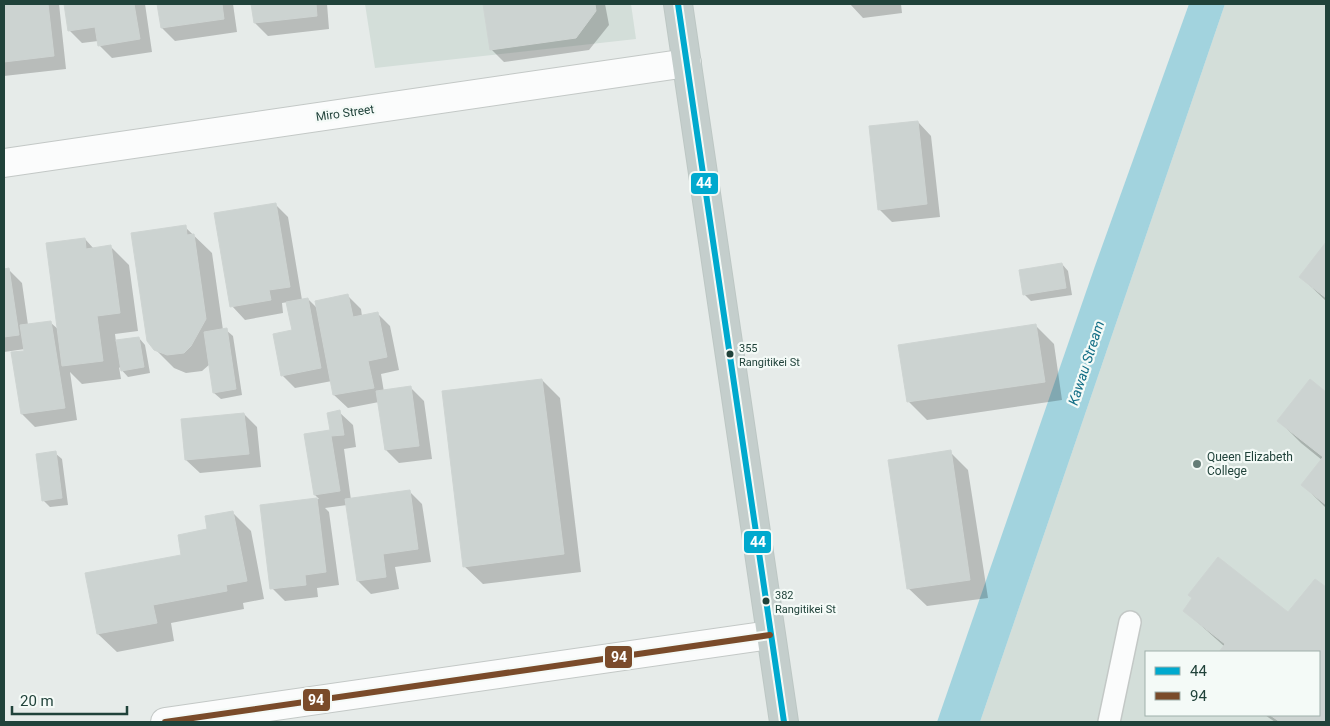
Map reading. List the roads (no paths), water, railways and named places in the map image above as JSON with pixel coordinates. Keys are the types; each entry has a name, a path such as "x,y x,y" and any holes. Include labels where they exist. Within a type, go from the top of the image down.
{"highway":[{"path":"678,4 784,722"}],"street":[{"name":"Miro Street","path":"4,163 687,62"},
{"path":"165,722 770,635"}],"lane":[{"path":"1109,722 1130,622"}],"water":[{"name":"Kawau Stream","path":"1189,4 1225,4 980,722 937,722 1095,266"}],"place":[{"name":"355 Rangitikei St","path":"730,354"},
{"name":"Queen Elizabeth College","path":"1197,464"},
{"name":"382 Rangitikei St","path":"766,601"}]}
